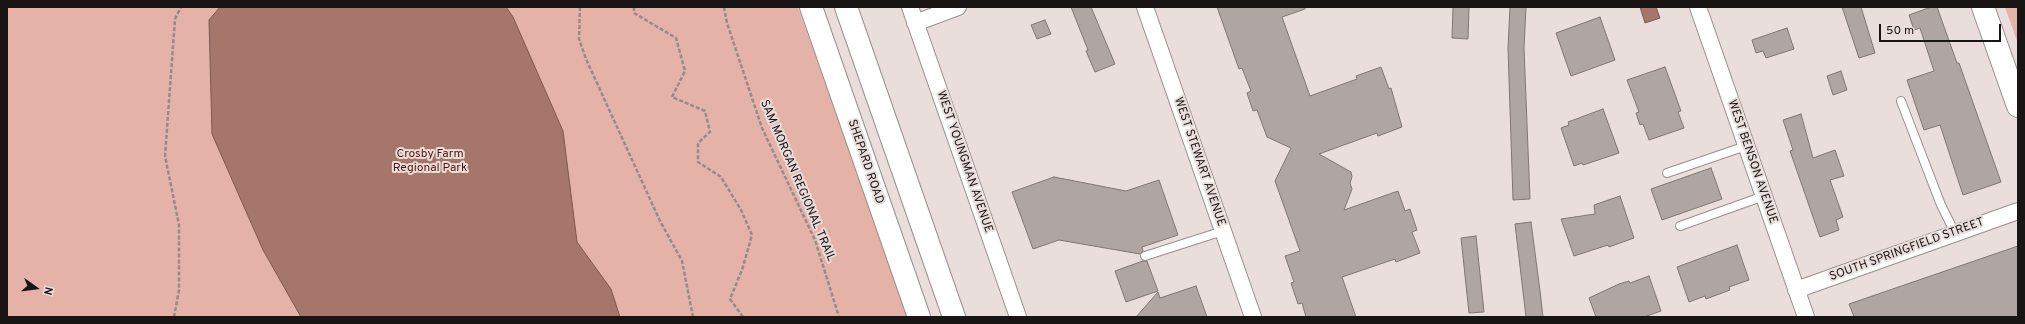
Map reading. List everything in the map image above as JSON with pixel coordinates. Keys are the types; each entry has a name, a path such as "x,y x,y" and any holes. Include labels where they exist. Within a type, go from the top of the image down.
{"main road":[{"name":"SHEPARD ROAD","path":"811,7 919,317"},
{"path":"846,7 954,317"},
{"path":"1983,7 2018,106"}],"street":[{"name":"WEST YOUNGMAN AVENUE","path":"910,7 1018,317"},
{"path":"915,23 958,7"},
{"name":"WEST STEWART AVENUE","path":"1145,7 1253,317"},
{"name":"WEST BENSON AVENUE","path":"1698,7 1806,317"},
{"name":"SOUTH SPRINGFIELD STREET","path":"1796,290 2018,211"}],"lane":[{"path":"1901,101 1941,206 1956,233"},
{"path":"1667,173 1746,146"},
{"path":"1680,226 1764,196"},
{"path":"1145,256 1223,231"}],"path":[{"path":"174,317 179,290 178,224 165,156 175,19 181,7"},
{"path":"580,7 579,39 586,60 660,221 682,261 693,317"},
{"path":"634,7 634,13 676,38 685,71 672,97 705,111 710,132 698,143 698,162 721,177 741,210 752,234 742,270 730,299 743,317"},
{"name":"SAM MORGAN REGIONAL TRAIL","path":"724,7 727,23 762,128 815,240 839,317"}],"green space":[{"name":"Crosby Farm Regional Park","path":"7,7 798,7 908,317 7,317"},
{"path":"2005,7 2018,7 2018,44"}],"shaded area":[{"path":"220,7 506,7 513,17 563,131 577,242 611,289 620,317 301,317 263,250 212,134 209,20"},
{"path":"1640,7 1656,7 1660,18 1645,23"}],"building":[{"path":"1071,7 1091,7 1115,64 1095,72"},
{"path":"1217,7 1305,7 1305,9 1282,17 1310,96 1357,79 1356,76 1381,67 1389,89 1391,88 1402,127 1378,136 1377,133 1319,154 1351,172 1352,177 1350,183 1352,189 1344,210 1398,191 1405,211 1410,209 1417,230 1412,232 1420,253 1396,262 1395,259 1342,277 1356,317 1306,317 1302,303 1298,304 1291,283 1294,282 1285,256 1300,251 1275,181 1291,148 1267,137 1257,110 1253,111 1247,93 1251,91 1242,68 1239,69"},
{"path":"1453,7 1469,7 1468,39 1452,38"},
{"path":"1510,7 1526,7 1524,48 1530,199 1513,200 1508,48"},
{"path":"1842,7 1861,7 1875,53 1859,58"},
{"path":"1931,7 1937,7 1957,63 1959,63 2001,182 1963,195 1940,125 1924,130 1907,80 1934,71 1920,28 1914,30 1909,15"},
{"path":"1600,17 1615,60 1571,76 1556,33"},
{"path":"1045,20 1051,34 1037,39 1031,25"},
{"path":"1787,28 1794,49 1766,58 1763,51 1756,53 1752,40"},
{"path":"1665,67 1681,111 1678,112 1684,128 1649,140 1643,124 1640,125 1636,113 1639,112 1627,80"},
{"path":"1841,71 1847,90 1833,95 1827,76"},
{"path":"1603,109 1619,153 1583,165 1582,163 1574,166 1561,128 1569,125 1568,122"},
{"path":"1801,114 1813,158 1835,150 1844,176 1830,180 1843,217 1836,220 1839,230 1820,237 1790,151 1793,150 1783,120"},
{"path":"1711,168 1722,199 1662,220 1651,189"},
{"path":"1054,177 1126,191 1159,180 1178,235 1142,247 1143,251 1140,254 1059,240 1033,249 1012,192"},
{"path":"1620,196 1634,238 1609,247 1608,245 1574,256 1561,219 1595,214 1594,205"},
{"path":"1531,222 1543,317 1526,317 1515,224"},
{"path":"1476,236 1484,312 1469,313 1461,238"},
{"path":"1737,245 1749,280 1729,287 1730,290 1706,299 1705,296 1689,302 1677,267"},
{"path":"2018,246 2018,317 1854,317 1849,304"},
{"path":"1147,261 1158,291 1126,302 1115,271"},
{"path":"1649,276 1661,311 1644,317 1596,317 1589,298 1619,284 1629,281 1630,283"},
{"path":"1196,286 1207,317 1136,317 1158,292 1160,298"}]}
